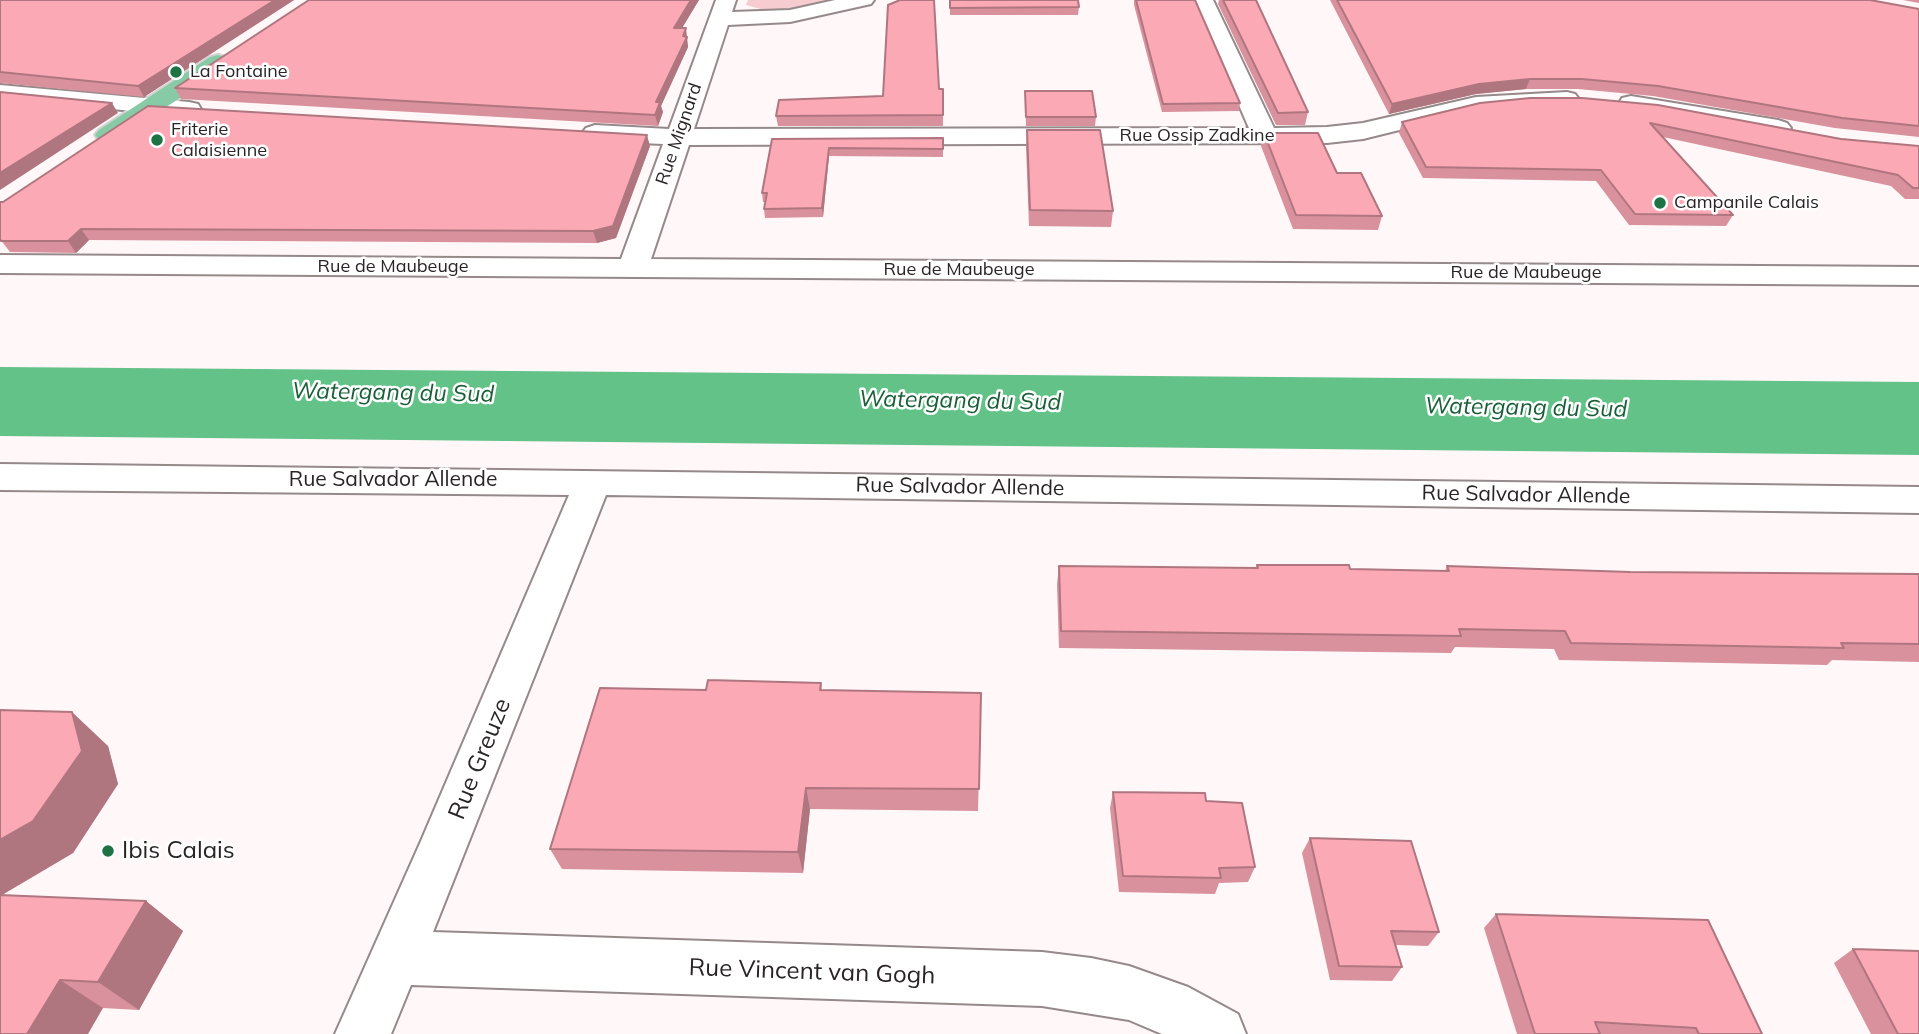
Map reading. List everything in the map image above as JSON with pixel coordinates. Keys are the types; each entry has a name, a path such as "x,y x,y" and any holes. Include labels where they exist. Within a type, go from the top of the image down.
{"main road":[{"path":"89,147 235,51"}],"street":[{"path":"722,9 790,16 864,0"},
{"path":"1203,0 1265,136"},
{"name":"Rue Mignard","path":"633,268 722,9"},
{"path":"0,92 215,111"},
{"name":"Rue Ossip Zadkine","path":"568,131 677,137 1265,136 1353,133 1442,110 1487,102 1551,99 1599,100 1681,110 1806,134"},
{"name":"Rue de Maubeuge","path":"0,264 1919,276"},
{"name":"Rue Salvador Allende","path":"0,477 593,482 1919,500"},
{"name":"Rue Greuze","path":"363,1034 444,846 593,482"},
{"name":"Rue Vincent van Gogh","path":"396,958 1042,979 1129,993 1168,1007 1219,1034"}],"shaded area":[{"path":"748,0 840,0 782,11 746,5"}],"water":[{"name":"Watergang du Sud","path":"0,367 1919,382 1919,455 0,436"}],"building":[{"path":"0,0 275,0 138,86 0,72"},
{"path":"309,0 691,0 674,28 686,28 683,36 687,37 656,102 660,102 655,115 175,88"},
{"path":"900,0 934,0 943,115 776,116 779,100 883,96 888,5"},
{"path":"950,0 1078,0 1079,7 950,8"},
{"path":"1136,0 1195,0 1240,103 1163,104"},
{"path":"1223,0 1256,0 1308,112 1278,113"},
{"path":"1337,0 1870,0 1919,9 1919,126 1842,118 1658,86 1582,79 1530,79 1479,84 1392,104"},
{"path":"1025,91 1092,91 1096,117 1026,117"},
{"path":"0,92 112,103 0,173"},
{"path":"1530,98 1582,98 1658,105 1841,139 1919,146 1919,188 1913,188 1898,175 1650,123 1733,215 1635,214 1601,170 1426,167 1402,122 1480,103"},
{"path":"148,106 647,135 613,226 593,231 81,229 68,241 1,241 0,202"},
{"path":"1027,130 1100,130 1113,211 1030,210"},
{"path":"1264,133 1318,133 1337,173 1361,173 1382,216 1296,215"},
{"path":"943,138 943,149 829,148 822,208 764,209 767,193 762,193 772,139"},
{"path":"1257,565 1349,565 1350,569 1449,571 1447,566 1630,572 1919,574 1919,644 1841,643 1844,648 1571,643 1565,631 1459,629 1461,636 1061,631 1059,566 1258,568"},
{"path":"708,680 821,683 820,690 981,693 979,789 806,788 798,852 550,849 600,688 706,690"},
{"path":"0,710 72,712 82,751 33,821 0,840"},
{"path":"1113,792 1205,793 1206,801 1242,803 1255,867 1219,868 1221,878 1123,876"},
{"path":"1310,838 1411,841 1439,932 1391,931 1402,967 1339,966"},
{"path":"0,895 146,901 98,982 60,980 27,1034 0,1034"},
{"path":"1496,914 1708,920 1762,1034 1699,1034 1696,1028 1595,1022 1600,1034 1535,1034"},
{"path":"1853,949 1919,951 1919,1034 1898,1034"}],"place":[{"name":"La Fontaine","path":"176,72"},
{"name":"Friterie Calaisienne","path":"157,140"},
{"name":"Campanile Calais","path":"1660,203"},
{"name":"Ibis Calais","path":"108,851"}]}
